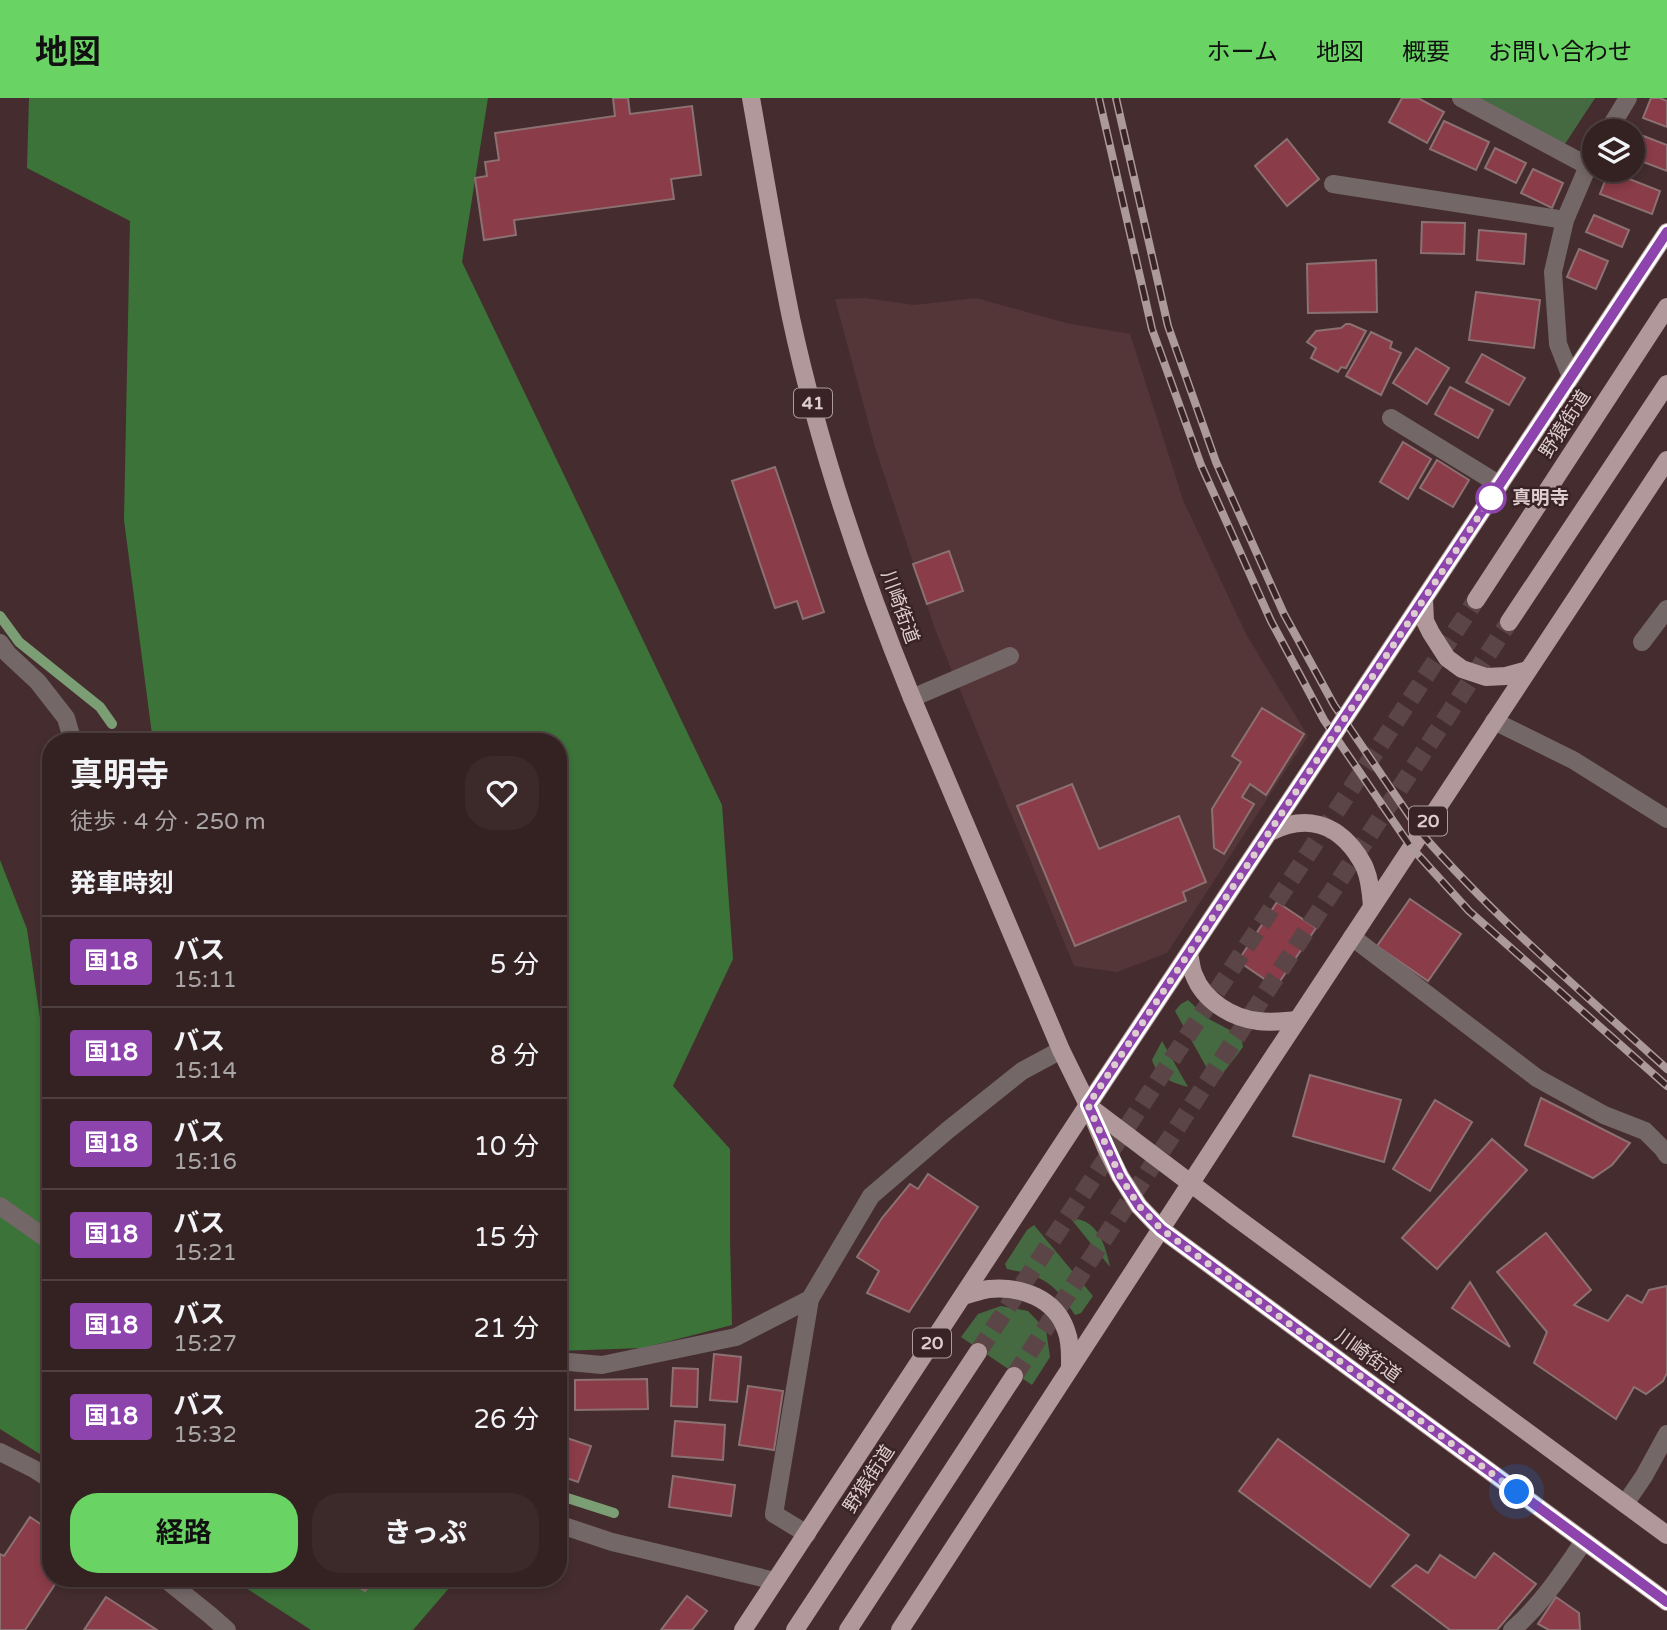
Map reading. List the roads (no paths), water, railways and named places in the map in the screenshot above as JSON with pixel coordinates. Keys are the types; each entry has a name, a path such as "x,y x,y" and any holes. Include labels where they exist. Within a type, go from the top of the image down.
{"main road":[{"name":"川崎街道","path":"751,98 791,318 830,470 891,646 912,698 1061,1050 1120,1176 1139,1206 1161,1229 1667,1602"},
{"name":"20","path":"743,1630 1667,232"},
{"name":"野猿街道","path":"1476,600 1667,307"},
{"path":"1509,622 1667,384"},
{"name":"20","path":"900,1630 1297,1020 1667,460"},
{"path":"1424,600 1425,621 1431,633 1447,658 1462,670 1486,677 1506,676 1528,670"},
{"path":"1270,832 1298,823 1317,824 1336,832 1351,846 1365,867 1371,887 1372,906"},
{"path":"1189,954 1193,974 1201,989 1226,1010 1240,1017 1261,1021 1297,1020"},
{"name":"川崎街道","path":"1088,1105 1667,1535"},
{"path":"963,1296 988,1289 1005,1289 1025,1291 1040,1297 1055,1311 1066,1329 1071,1349 1070,1369"},
{"name":"野猿街道","path":"795,1630 978,1352"},
{"path":"848,1630 1014,1376"}],"street":[{"path":"1461,98 1582,157"},
{"path":"1615,119 1628,98"},
{"path":"1571,377 1558,344 1553,272 1565,220 1582,181"},
{"path":"1333,184 1565,220"},
{"path":"1391,418 1500,485"},
{"path":"1642,642 1667,609"},
{"path":"0,643 38,682 66,718 70,733"},
{"path":"912,698 1010,656"},
{"path":"1494,721 1573,760 1667,819"},
{"path":"1352,937 1537,1078 1604,1115 1645,1131 1667,1155"},
{"path":"807,1534 774,1514 810,1299 872,1196 948,1130 1023,1071 1061,1050"},
{"path":"0,1206 42,1236"},
{"path":"567,1362 602,1365 736,1337 810,1299"},
{"path":"1625,1504 1667,1434"},
{"path":"0,1452 42,1474"},
{"path":"567,1527 612,1542 775,1581"},
{"path":"1512,1630 1527,1617 1584,1541"},
{"path":"175,1587 227,1630"}],"waterway":[{"path":"0,616 19,642 100,707 112,724"},
{"path":"567,1498 614,1513"}],"tunnel":[{"path":"978,1352 1476,600"},
{"path":"1014,1376 1509,622"}],"railway":[{"path":"1099,98 1152,329 1201,465 1271,621 1324,720 1411,847 1469,911 1667,1086"},
{"path":"1116,98 1168,326 1216,462 1284,614 1334,705 1421,833 1449,864 1540,954 1667,1069"}],"place":[{"name":"真明寺","path":"1491,498"}]}
